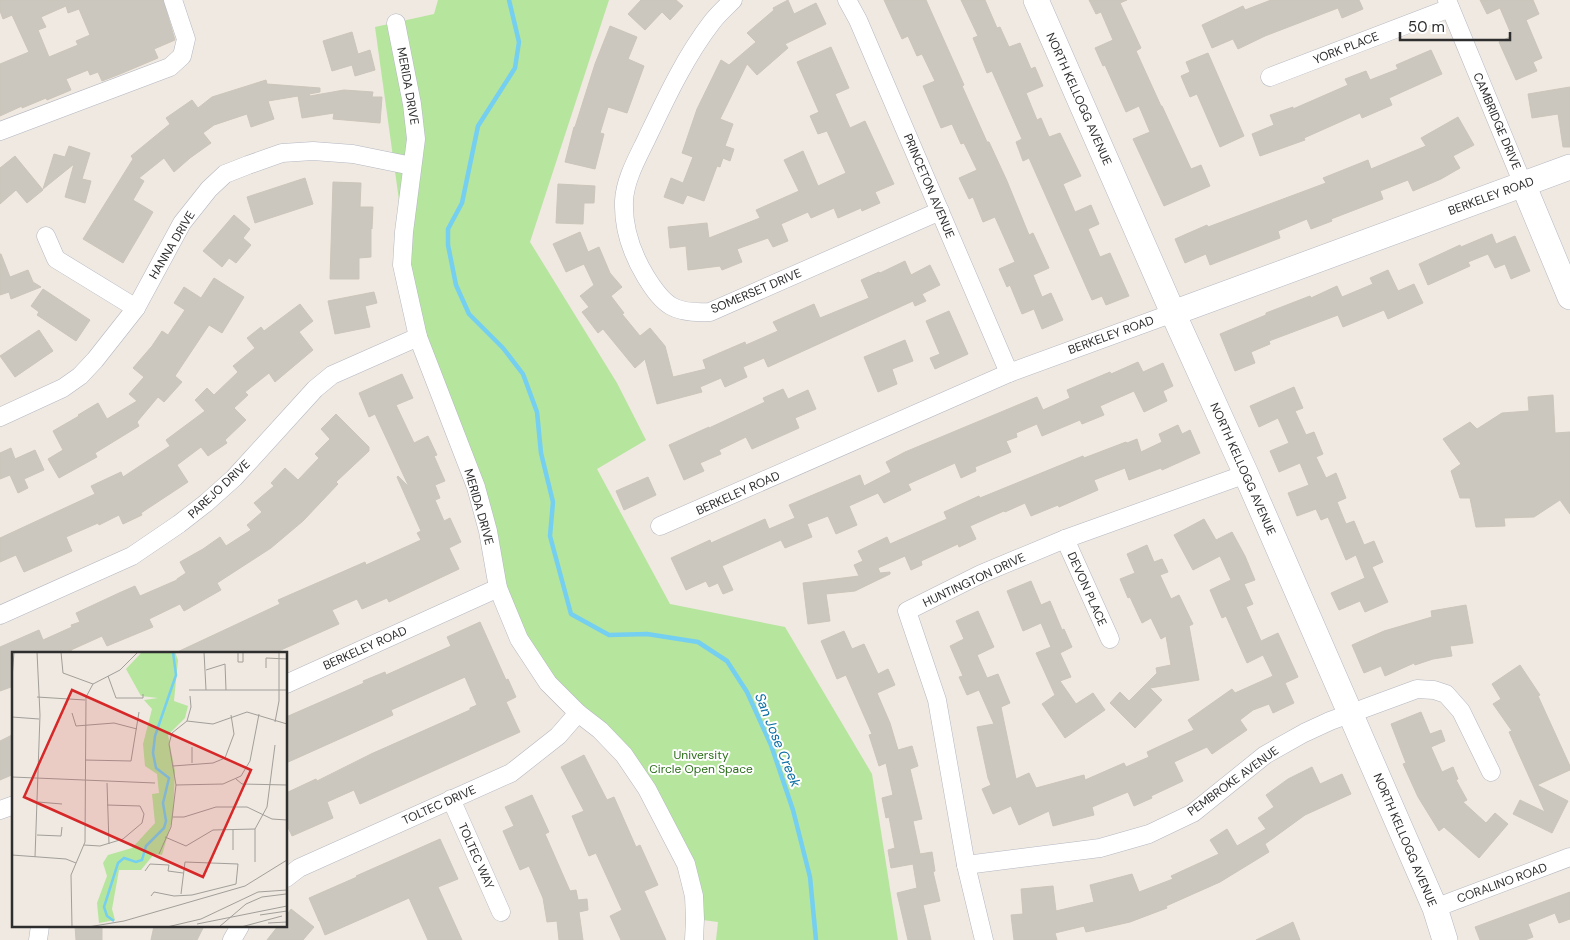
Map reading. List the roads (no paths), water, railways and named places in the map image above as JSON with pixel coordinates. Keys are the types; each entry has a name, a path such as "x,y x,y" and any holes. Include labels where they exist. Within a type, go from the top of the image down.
{"street":[{"path":"0,131 170,67 182,56 186,39 173,0"},
{"name":"SOMERSET DRIVE","path":"733,0 712,21 674,81 630,174 624,200 626,230 639,266 661,300 676,309 692,313 710,312 940,211"},
{"name":"PRINCETON AVENUE","path":"847,0 858,20 1009,373"},
{"name":"NORTH KELLOGG AVENUE","path":"1036,0 1173,313 1246,474 1435,908 1445,940"},
{"name":"YORK PLACE","path":"1270,77 1449,4"},
{"name":"CAMBRIDGE DRIVE","path":"1449,4 1570,297"},
{"name":"MERIDA DRIVE","path":"396,23 405,62 416,138 404,232 402,264 418,337 476,487 488,531 498,588 519,639 548,683 578,713 600,730 624,755 647,789 686,864 694,896 694,940"},
{"name":"HANNA DRIVE","path":"0,417 64,388 80,376 96,360 136,308 182,222 209,189 225,174 282,153 313,151 353,154 412,166"},
{"name":"BERKELEY ROAD","path":"660,526 1009,373 1570,167"},
{"path":"46,236 56,259 136,308"},
{"name":"PAREJO DRIVE","path":"0,615 132,556 206,504 234,478 315,389 332,375 418,337"},
{"name":"HUNTINGTON DRIVE","path":"984,940 966,865 937,700 907,611 981,574 1064,539 1246,474"},
{"name":"DEVON PLACE","path":"1064,539 1110,639"},
{"name":"BERKELEY ROAD","path":"288,683 498,588"},
{"name":"PEMBROKE AVENUE","path":"966,865 1100,848 1149,834 1193,813 1265,755 1304,733 1417,689 1434,690 1446,694 1460,711 1491,772"},
{"name":"TOLTEC DRIVE","path":"288,876 299,868 511,773 558,736 578,713"},
{"name":"TOLTEC WAY","path":"451,799 501,912"},
{"path":"0,810 12,806"},
{"name":"CORALINO ROAD","path":"1435,908 1570,858"},
{"path":"232,940 239,928"}],"waterway":[{"name":"San Jose Creek","path":"509,0 519,42 515,68 478,126 462,203 448,229 448,245 456,285 469,314 503,348 523,374 537,412 541,453 553,502 550,536 571,614 609,635 647,634 698,642 727,661 747,692 771,745 793,810 810,877 816,940"}],"park label":[{"name":"University Circle Open Space","path":"701,762"}]}
